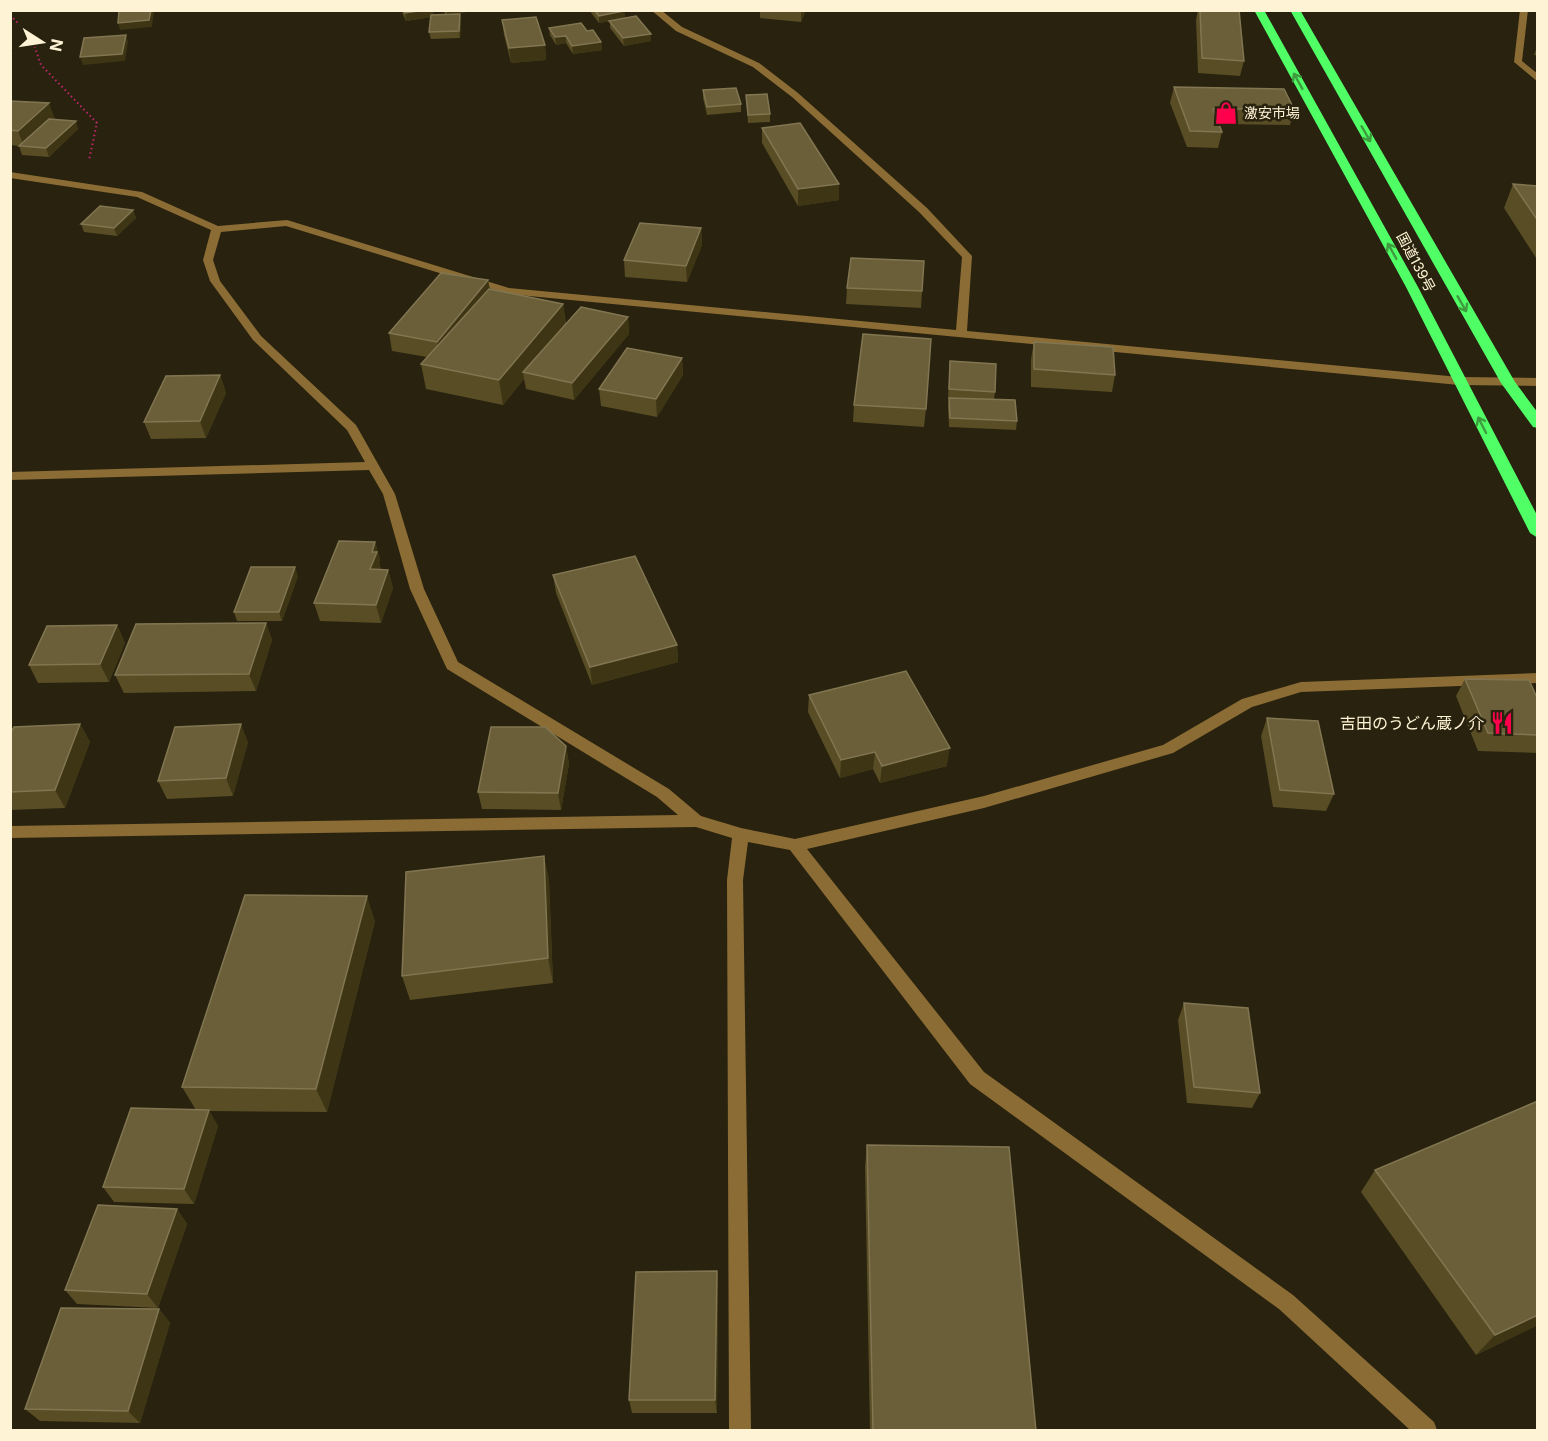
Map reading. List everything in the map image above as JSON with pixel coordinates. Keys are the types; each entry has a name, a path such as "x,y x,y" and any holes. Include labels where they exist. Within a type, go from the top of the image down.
{"highway":[{"name":"国道139号","path":"1259,10 1412,287 1538,533"},
{"name":"国道139号","path":"1295,10 1508,383 1538,424"}],"street":[{"path":"655,10 679,29 756,65 795,95 923,210 967,256 961,334"},
{"path":"1524,10 1518,62 1538,79"},
{"path":"10,175 139,194 217,229 287,223 508,291 1459,381 1538,382"},
{"path":"217,229 208,260 215,281 257,338 352,428 388,494 417,589 452,665 663,793 696,821"},
{"path":"10,476 371,466"},
{"path":"10,832 696,821 741,834 795,845 984,802 1168,749 1247,703 1301,687 1538,678"},
{"path":"740,1431 735,880 741,834"},
{"path":"795,845 977,1078 1286,1302 1426,1431"}],"path":[{"path":"10,15 30,36 41,65 97,123 84,187"}],"building":[{"path":"119,10 151,10 149,20 118,23"},
{"path":"403,10 425,10 405,13"},
{"path":"594,10 624,10 624,11 599,16"},
{"path":"1200,10 1239,10 1244,61 1202,58"},
{"path":"460,14 459,31 429,32 431,15"},
{"path":"636,16 651,34 623,38 609,21"},
{"path":"536,17 545,45 509,48 502,20"},
{"path":"581,23 587,31 593,30 601,42 572,46 566,36 555,37 549,28"},
{"path":"126,35 122,54 80,57 84,38"},
{"path":"1174,87 1284,89 1294,109 1213,109 1222,132 1190,131"},
{"path":"736,88 741,104 707,107 703,90"},
{"path":"767,94 770,114 748,115 746,95"},
{"path":"10,101 49,103 18,131 10,130"},
{"path":"49,119 76,121 46,148 19,146"},
{"path":"800,123 839,184 798,189 762,128"},
{"path":"1513,184 1538,186 1538,221"},
{"path":"100,206 133,210 114,228 81,224"},
{"path":"640,223 701,228 686,266 624,260"},
{"path":"851,258 924,261 922,291 847,288"},
{"path":"441,273 488,280 437,342 389,333"},
{"path":"489,289 563,304 499,380 421,364"},
{"path":"581,307 628,317 572,383 523,372"},
{"path":"863,334 931,339 926,409 854,405"},
{"path":"1034,342 1113,347 1115,375 1034,369"},
{"path":"627,348 682,358 656,399 599,389"},
{"path":"950,361 996,364 995,392 949,389"},
{"path":"220,375 200,421 144,422 166,376"},
{"path":"949,398 1015,400 1017,421 950,418"},
{"path":"339,541 375,542 372,552 377,552 370,569 388,570 376,605 314,603"},
{"path":"635,556 677,645 590,667 553,575"},
{"path":"251,567 295,567 279,612 234,612"},
{"path":"266,623 249,674 115,675 136,624"},
{"path":"117,625 100,664 29,665 47,626"},
{"path":"906,671 950,748 882,766 875,752 841,760 809,695"},
{"path":"1465,679 1529,680 1538,700 1538,735 1488,733"},
{"path":"1267,718 1318,721 1334,794 1280,790"},
{"path":"80,724 55,790 10,792 10,734 14,727"},
{"path":"241,724 226,778 158,781 175,727"},
{"path":"491,727 545,727 566,746 558,793 478,792"},
{"path":"544,856 548,958 402,976 406,872"},
{"path":"245,895 367,896 316,1089 182,1087"},
{"path":"1184,1003 1248,1008 1260,1093 1194,1087"},
{"path":"1538,1101 1538,1315 1495,1335 1375,1170"},
{"path":"131,1108 209,1110 184,1189 103,1187"},
{"path":"867,1145 1009,1147 1036,1431 873,1431"},
{"path":"98,1205 177,1209 147,1294 65,1290"},
{"path":"717,1271 715,1400 629,1400 636,1272"},
{"path":"61,1308 159,1309 128,1411 25,1409"}],"place":[{"name":"激安市場","path":"1226,113"},
{"name":"吉田のうどん蔵ノ介","path":"1502,723"}]}
